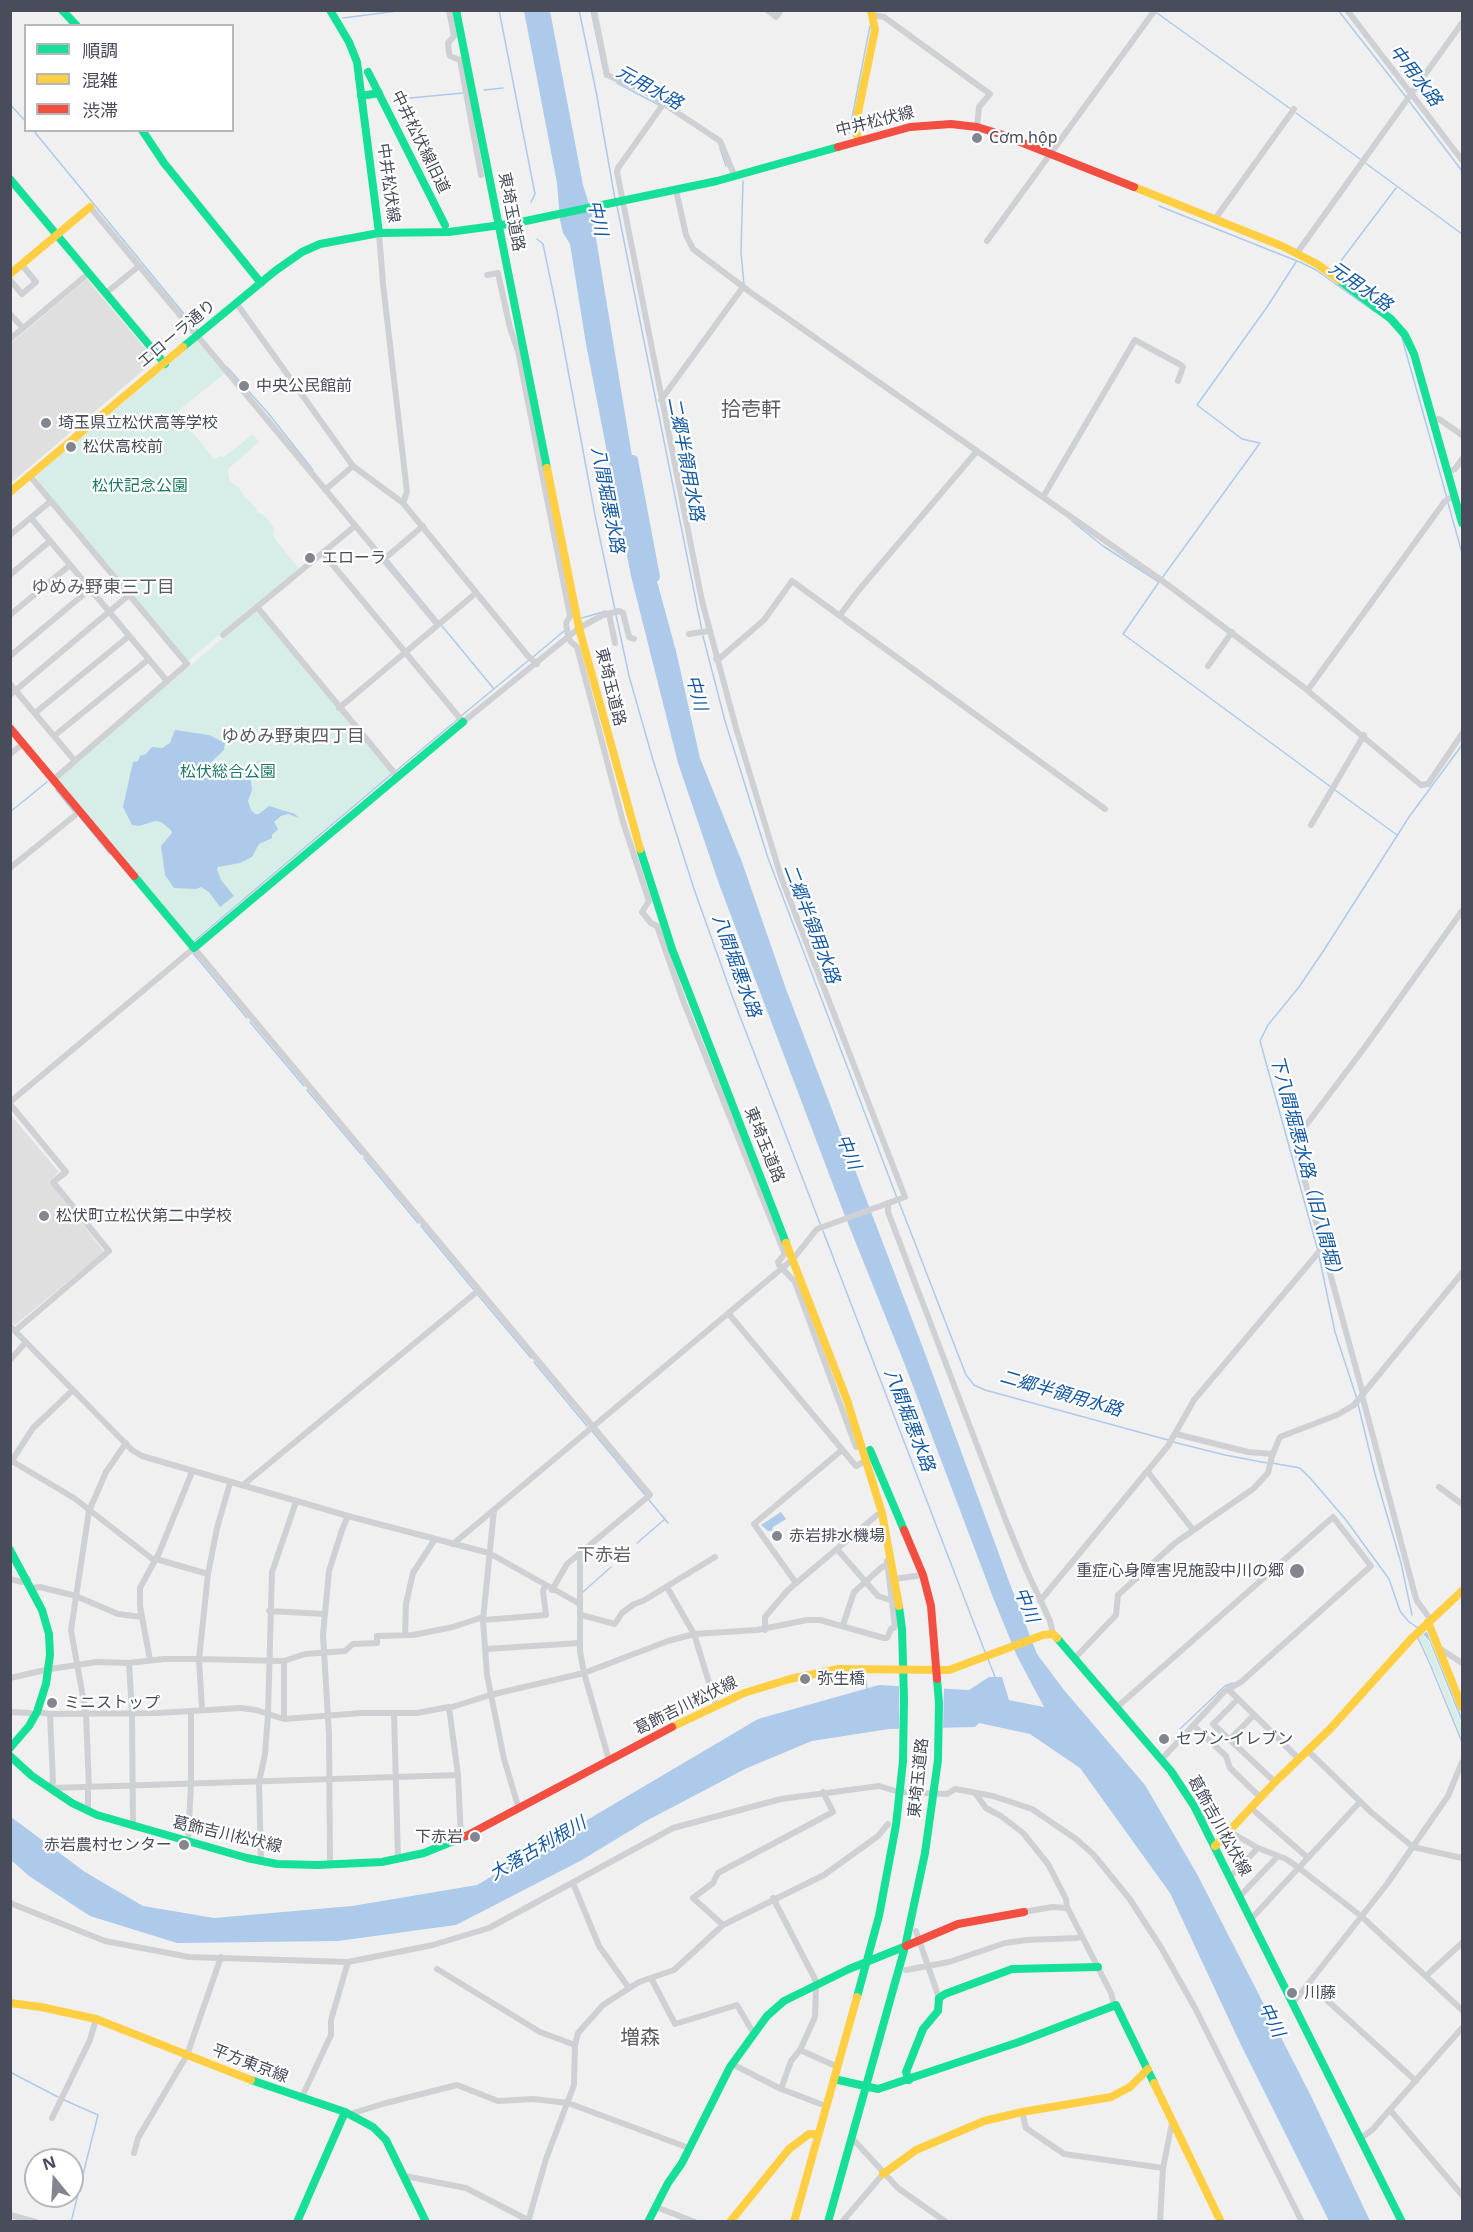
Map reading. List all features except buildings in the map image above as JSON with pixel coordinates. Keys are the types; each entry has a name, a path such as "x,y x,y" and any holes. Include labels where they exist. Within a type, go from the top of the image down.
{"main road":[{"path":"62,10 75,24"},
{"name":"中井松伏線","path":"330,10 353,50 380,233 449,232 498,226 735,177 858,140 925,125 951,124 976,127 1051,154 1297,253 1317,264 1391,319 1400,328 1414,354 1462,523"},
{"name":"東埼玉道路","path":"456,10 579,628 630,819 672,949 827,1344 923,1575 931,1606 938,1674 939,1714 936,1783 923,1863 905,1947 828,2222"},
{"path":"858,140 855,127 874,38 872,13"},
{"name":"中井松伏線旧道","path":"368,72 445,225"},
{"path":"361,96 379,93"},
{"path":"143,132 164,163 261,283"},
{"path":"10,179 165,364"},
{"path":"10,274 90,207"},
{"name":"エローラ通り","path":"10,492 261,283 302,252 333,240 380,233"},
{"path":"10,728 54,779 78,814 194,948 463,722"},
{"name":"東埼玉道路","path":"794,2222 881,1905 901,1781 904,1726 902,1629 891,1579 882,1513 872,1474 827,1344"},
{"path":"10,1550 30,1583 46,1623 50,1644 50,1669 36,1714 10,1748"},
{"path":"1215,1846 1298,1758 1330,1729 1414,1635 1462,1591"},
{"path":"1427,1623 1462,1707"},
{"name":"葛飾吉川松伏線","path":"10,1756 48,1788 88,1811 133,1827 261,1862 330,1865 398,1859 438,1849 460,1839 716,1705 763,1687 820,1672 856,1668 938,1674 1043,1635 1053,1634 1180,1783 1202,1819 1402,2222"},
{"path":"648,2222 732,2064 767,2016 784,2001 816,1983 958,1924 1024,1912"},
{"path":"909,2080 906,2072 923,2029 938,2012 939,1998 945,1994 1012,1969 1098,1967"},
{"name":"平方東京線","path":"10,2003 96,2019 301,2099 348,2113 373,2127 386,2140 426,2222"},
{"path":"834,2079 865,2088 878,2089 1093,2015 1114,2004 1148,2069 1172,2124 1221,2222"},
{"path":"884,2174 916,2150 984,2121 1111,2097 1130,2086 1148,2069"},
{"path":"297,2222 348,2113"},
{"path":"730,2222 789,2149 809,2134 818,2134"}],"street":[{"path":"449,10 454,34 448,43 449,54 460,60 481,175"},
{"path":"594,10 607,75 664,103 720,141 735,177"},
{"path":"767,10 776,17 781,10"},
{"path":"987,241 1155,10"},
{"path":"1347,10 1462,160"},
{"path":"872,13 884,17 990,94 979,107 976,127"},
{"path":"1297,253 1462,23"},
{"path":"453,1544 793,1259 817,1229 905,1197 781,877 709,631 661,400 618,168 664,103"},
{"path":"1215,219 1294,109"},
{"path":"676,190 686,236 693,249 813,339 1042,496 1233,632 1308,689 1421,785 1428,783 1462,734"},
{"path":"90,207 438,626"},
{"path":"380,233 384,294 407,492 403,503"},
{"path":"10,280 22,294 36,282 22,265"},
{"path":"106,293 139,266"},
{"path":"10,339 89,273"},
{"path":"10,1712 86,1714 191,1712 241,1708 284,1719 328,1714 429,1712 584,1673 668,1641 693,1634 765,1629 807,1620 820,1620 887,1638 891,1629 895,1627 891,1579 877,1515 862,1463 795,1282 778,1262 784,1252 684,1003 657,926 651,923 642,912 649,901 624,822 577,647 568,637 566,623 570,616 518,351 510,328 498,273 487,275"},
{"path":"661,400 743,287"},
{"path":"237,304 353,466 403,503 537,664"},
{"path":"10,314 23,328"},
{"path":"1042,496 1135,340 1181,365 1183,367 1178,381"},
{"path":"1433,420 1439,419 1462,435"},
{"path":"840,615 977,451"},
{"path":"1448,472 1455,469 1462,459"},
{"path":"325,490 353,466"},
{"path":"30,476 187,664 54,779"},
{"path":"1308,689 1445,501 1454,496"},
{"path":"10,536 51,501"},
{"path":"31,518 167,681"},
{"path":"223,635 355,526"},
{"path":"382,560 423,526"},
{"path":"10,575 50,542"},
{"path":"323,553 463,722 579,628 619,611 623,613 629,637 634,639"},
{"path":"10,615 70,565"},
{"path":"716,659 764,620 792,582 1105,809"},
{"path":"10,656 90,589"},
{"path":"339,708 476,593"},
{"path":"13,693 129,595"},
{"path":"257,607 398,776"},
{"path":"609,614 615,642"},
{"path":"689,634 709,631"},
{"path":"1208,666 1233,632"},
{"path":"35,713 129,636"},
{"path":"54,736 148,659"},
{"path":"10,684 13,693 35,713 75,761"},
{"path":"1311,825 1364,735"},
{"path":"10,754 24,743"},
{"path":"10,868 78,814"},
{"path":"1427,1623 1415,1595 1324,1246 1294,1141 1462,912"},
{"path":"552,1590 567,1564 650,1495 194,948 10,1103 66,1172 53,1182 109,1251 13,1328 132,1450 142,1456 296,1502 489,1553 552,1590 580,1604"},
{"path":"888,1203 888,1212 1006,1521 1050,1621 1053,1634"},
{"path":"1041,1601 1168,1446 1194,1400 1324,1246"},
{"path":"1075,1658 1116,1614 1118,1595 1174,1543 1248,1494 1268,1473 1272,1455 1284,1434 1337,1415 1354,1405 1462,1273"},
{"path":"243,1485 479,1290"},
{"path":"728,1313 856,1466 862,1463"},
{"path":"10,1360 26,1342"},
{"path":"73,1390 33,1428 11,1461 74,1498 155,1560 208,1574"},
{"path":"1176,1434 1248,1452 1272,1455"},
{"path":"88,1811 86,1714 71,1630 89,1511 106,1472 126,1443"},
{"path":"796,1583 754,1524 842,1450"},
{"path":"150,1660 139,1597 140,1588 155,1560 192,1472"},
{"path":"1148,1472 1193,1530"},
{"path":"202,1710 199,1659 208,1574 217,1528 230,1483"},
{"path":"1439,1487 1462,1504"},
{"path":"261,1862 259,1782 265,1754 268,1715 272,1572 296,1502"},
{"path":"494,1510 483,1619 490,1695 504,1759 519,1809"},
{"path":"765,1629 765,1617 796,1583 877,1515"},
{"path":"330,1865 324,1614 329,1571 348,1516"},
{"path":"1116,1708 1333,1517 1371,1566 1241,1682 1227,1689 1161,1760"},
{"path":"405,1635 405,1604 413,1573 435,1539"},
{"path":"837,1549 878,1596 893,1601"},
{"path":"580,1553 580,1643 584,1673 609,1760"},
{"path":"581,1615 615,1624 622,1613 634,1604 644,1601 715,1557"},
{"path":"843,1625 854,1592 887,1565"},
{"path":"891,1579 923,1575"},
{"path":"10,1579 76,1596 118,1614 142,1617"},
{"path":"10,1678 97,1662 129,1664 150,1660 199,1659 268,1662 284,1661 305,1654 345,1651 353,1644 377,1643 377,1636 405,1635 453,1627 483,1619 546,1615 543,1591 545,1585"},
{"path":"667,1587 693,1634 716,1705"},
{"path":"270,1611 324,1614"},
{"path":"486,1649 580,1643"},
{"path":"1439,1648 1462,1663"},
{"path":"284,1661 284,1719"},
{"path":"129,1664 133,1827"},
{"path":"1227,1689 1298,1758"},
{"path":"1237,1700 1213,1724 1275,1782"},
{"path":"449,1708 458,1775 460,1839"},
{"path":"188,1842 191,1712"},
{"path":"394,1713 398,1859"},
{"path":"48,1788 52,1782 50,1714"},
{"path":"1229,1740 1253,1716"},
{"path":"1197,1729 1225,1755 1230,1768 1260,1797"},
{"path":"1225,1755 1235,1745"},
{"path":"1307,1750 1360,1802 1413,1847 1462,1858"},
{"path":"1293,2003 1387,1884 1449,1796 1462,1762"},
{"path":"48,1788 458,1775"},
{"path":"10,1903 105,1941 189,1957 348,1962 433,1945 489,1928 673,1828 781,1799 823,1792 879,1786 899,1792 946,1794 955,1789 974,1792 1018,1804 1057,1824 1094,1854 1123,1890 1162,1949 1181,1983 1302,2222"},
{"path":"723,1925 693,1898 713,1883 718,1873 833,1812 823,1792"},
{"path":"974,1792 986,1808 1023,1833 1041,1854 1066,1899 1067,1908 1098,1967 1114,2004"},
{"path":"1251,1919 1360,1802"},
{"path":"1251,1808 1308,1858"},
{"path":"1202,1819 1208,1819 1228,1832 1299,1868 1361,1916 1462,2010"},
{"path":"405,2176 466,2188 528,2221 546,2159 574,2085 575,2045 578,2033 603,2005 629,1988 674,1970 723,1925 773,1898 824,1875 878,1836 888,1824"},
{"path":"1231,1876 1258,1848"},
{"path":"1240,1896 1278,1856"},
{"path":"573,1883 599,1946 629,1988"},
{"path":"773,1898 816,1983 815,2017 800,2050 791,2061 782,2089"},
{"path":"1024,1912 1052,1907 1067,1908"},
{"path":"916,1931 939,1998"},
{"path":"906,1970 927,1964 949,1962 1005,1943 1082,1936"},
{"path":"1426,1976 1462,1943"},
{"path":"134,2153 138,2138 187,2055 221,1957"},
{"path":"301,2099 331,2035 331,2020 348,1962"},
{"path":"437,1969 540,2032 575,2045"},
{"path":"651,1978 675,2024 737,2005 754,2034"},
{"path":"1309,1984 1416,2081"},
{"path":"52,2118 90,2040 96,2019"},
{"path":"1360,2139 1372,2130 1462,2028"},
{"path":"800,2050 838,2067"},
{"path":"732,2064 782,2089 826,2106"},
{"path":"348,2113 457,2085 498,2101 533,2099 568,2103 689,2148"},
{"path":"1390,2110 1462,2195"},
{"path":"1022,2112 1026,2128 1064,2154 1163,2168"},
{"path":"1160,2222 1163,2168 1172,2124"},
{"path":"851,2137 884,2174 911,2199 946,2222"},
{"path":"842,2222 884,2174"},
{"path":"656,2207 695,2222"},
{"path":"10,2215 36,2222"}],"shaded area":[{"name":"埼玉県立松伏高等学校","path":"87,279 154,359 153,362 11,483 11,343"},
{"name":"松伏町立松伏第二中学校","path":"10,1114 59,1172 49,1181 104,1252 15,1325 10,1321"}],"green space":[{"name":"松伏記念公園","path":"197,341 225,373 177,412 179,415 183,413 185,423 214,459 224,457 253,434 259,442 228,469 229,479 239,487 244,497 257,510 256,514 258,512 266,517 274,528 273,536 299,569 188,661 35,476"},
{"name":"松伏総合公園","path":"256,610 392,774 244,901 241,900 190,943 55,780"},
{"path":"1421,1633 1428,1640 1462,1726 1462,1739 1432,1664 1418,1636"}],"water":[{"name":"大落古利根川","path":"524,11 550,11 583,185 592,214 646,541 676,651 700,758 742,862 786,989 1010,1584 1037,1654 1064,1690 1145,1785 1197,1874 1311,2096 1370,2221 1329,2221 1240,2043 1170,1893 1080,1768 1030,1734 979,1723 975,1727 889,1729 812,1741 747,1768 646,1821 582,1860 456,1925 338,1941 177,1943 90,1916 29,1876 11,1860 11,1817 85,1872 143,1906 214,1918 352,1906 477,1885 758,1719 879,1685 969,1690 989,1677 1002,1677 1009,1700 1044,1707 1017,1656 994,1600 905,1365 843,1211 719,884 678,763 631,576 586,344 570,244 563,233 560,220 557,183"},
{"path":"175,730 209,735 225,743 224,750 205,768 207,774 222,776 244,768 249,769 262,758 250,773 252,790 248,801 251,810 259,814 269,806 295,814 299,818 288,814 281,816 274,822 278,829 272,838 259,844 252,857 240,863 218,867 221,880 234,896 220,907 209,892 201,887 196,889 174,888 165,875 161,846 172,833 171,830 161,822 155,821 139,826 132,825 123,807 133,762 138,761 140,756 146,754 152,747 162,748 170,743"},
{"path":"781,1512 786,1519 773,1527 772,1531 768,1531 761,1525"},
{"path":"1427,1632 1462,1723 1429,1640 1423,1634"}],"pier":[{"path":"899,1683 944,1686 943,1731 899,1732"}],"waterway":[{"path":"343,18 405,10"},
{"name":"八間堀悪水路","path":"499,10 535,194 531,202"},
{"name":"二郷半領用水路","path":"579,10 615,199"},
{"name":"元用水路","path":"591,10 605,77"},
{"name":"下八間堀悪水路（旧八間堀）","path":"1338,10 1406,97"},
{"path":"1157,13 1292,110"},
{"path":"849,133 870,26"},
{"name":"元用水路","path":"617,83 661,106"},
{"path":"484,90 503,88"},
{"path":"410,98 463,93"},
{"path":"391,101 404,99"},
{"name":"下八間堀悪水路（旧八間堀）","path":"1409,101 1462,171"},
{"path":"10,104 24,120"},
{"path":"1296,113 1360,159"},
{"path":"35,132 198,331"},
{"name":"元用水路","path":"720,148 726,166"},
{"path":"1364,162 1462,234"},
{"path":"743,181 741,252 744,285"},
{"path":"1334,270 1396,188"},
{"name":"二郷半領用水路","path":"617,206 702,631"},
{"name":"元用水路","path":"1159,206 1302,263 1316,270 1375,312"},
{"name":"八間堀悪水路","path":"537,239 543,244 615,610"},
{"path":"1162,578 1260,443 1242,439 1197,405 1296,262"},
{"name":"元用水路","path":"1402,338 1447,498"},
{"path":"227,367 268,413 313,470"},
{"name":"中川","path":"633,460 655,577"},
{"name":"元用水路","path":"1448,503 1462,553"},
{"path":"1072,521 1103,546 1159,582"},
{"path":"387,559 439,622"},
{"path":"1159,582 1123,634 1331,787"},
{"path":"582,618 606,611"},
{"name":"八間堀悪水路","path":"616,615 629,676 694,889 734,1001 821,1226"},
{"path":"442,626 494,689"},
{"path":"533,657 564,631"},
{"name":"二郷半領用水路","path":"703,636 725,721 768,858 897,1198"},
{"path":"461,716 529,660"},
{"path":"397,770 458,719"},
{"name":"下八間堀悪水路（旧八間堀）","path":"1318,1251 1260,1041 1268,1025 1299,987 1324,950 1409,817 1462,745"},
{"path":"193,942 393,773"},
{"path":"10,812 47,782"},
{"path":"56,790 75,813"},
{"path":"1335,790 1397,835"},
{"path":"79,816 110,854"},
{"path":"193,953 247,1018"},
{"path":"250,1022 304,1086"},
{"path":"307,1090 361,1154"},
{"path":"364,1158 418,1223"},
{"name":"二郷半領用水路","path":"899,1202 966,1375 974,1385 985,1390 1168,1440"},
{"path":"421,1226 474,1290"},
{"name":"八間堀悪水路","path":"823,1231 985,1652"},
{"name":"下八間堀悪水路（旧八間堀）","path":"1319,1256 1335,1332 1357,1399"},
{"path":"478,1295 531,1358"},
{"path":"534,1362 587,1426"},
{"name":"下八間堀悪水路（旧八間堀）","path":"1358,1404 1375,1474 1401,1563 1412,1615"},
{"path":"592,1431 646,1496"},
{"name":"二郷半領用水路","path":"1173,1442 1267,1463"},
{"name":"二郷半領用水路","path":"1272,1463 1300,1468 1311,1479 1346,1520 1389,1579 1400,1611 1418,1628"},
{"path":"649,1500 668,1523"},
{"path":"637,1543 665,1519"},
{"path":"583,1592 611,1567"},
{"name":"下八間堀悪水路（旧八間堀）","path":"1418,1638 1462,1742"},
{"name":"八間堀悪水路","path":"988,1659 995,1677"},
{"path":"866,1681 867,1689"},
{"path":"1180,1729 1225,1686 1233,1683"},
{"path":"10,2072 58,2097"},
{"path":"64,2100 98,2115 71,2222"}],"traffic: fast":[{"path":"62,10 75,24"},
{"path":"330,10 349,42 357,62 379,233"},
{"path":"456,10 547,468"},
{"path":"368,72 445,225"},
{"path":"361,96 379,93"},
{"path":"143,132 164,163 261,283"},
{"path":"183,347 275,271 302,252 320,244 379,233 449,232 516,223 717,181 838,147"},
{"path":"10,179 165,364"},
{"path":"1339,280 1391,319 1405,335 1414,354 1462,523"},
{"path":"134,876 194,948 463,722"},
{"path":"640,849 672,949 786,1243"},
{"path":"870,1450 904,1530"},
{"path":"10,1550 42,1610 49,1634 50,1655 46,1684 37,1712 29,1726 10,1748"},
{"path":"857,1997 879,1916 896,1825 903,1761 904,1699 899,1606"},
{"path":"1057,1638 1171,1771 1194,1806 1402,2222"},
{"path":"828,2222 905,1947 925,1853 938,1760 937,1679"},
{"path":"10,1756 32,1776 72,1803 97,1815 247,1858 277,1864 382,1862 424,1853 466,1836"},
{"path":"648,2222 668,2183 682,2163 730,2067 767,2016 784,2001 849,1969 906,1946"},
{"path":"909,2080 906,2072 923,2029 938,2011 939,1998 945,1994 1012,1969 1098,1967"},
{"path":"834,2079 878,2089 1019,2042 1116,2005 1154,2083"},
{"path":"251,2080 345,2112 373,2127 386,2140 426,2222"},
{"path":"297,2222 345,2112"}],"traffic: slow":[{"path":"858,140 855,127 875,30 871,10"},
{"path":"1134,187 1282,246 1317,264 1339,280"},
{"path":"10,274 90,207"},
{"path":"10,492 183,347"},
{"path":"547,468 579,628 640,849"},
{"path":"786,1243 847,1400 882,1513 899,1606"},
{"path":"1215,1846 1275,1782 1330,1729 1411,1639 1462,1591"},
{"path":"1428,1622 1462,1707"},
{"path":"672,1727 744,1693 790,1679 838,1669 949,1670 1043,1635 1053,1634 1057,1638"},
{"path":"794,2222 857,1997"},
{"path":"10,2003 96,2019 251,2080"},
{"path":"883,2174 916,2150 984,2121 1111,2097 1130,2087 1148,2069"},
{"path":"1154,2083 1221,2222"},
{"path":"730,2222 789,2149 809,2134 818,2134"}],"traffic: jam":[{"path":"838,147 910,127 951,124 977,127 1134,187"},
{"path":"10,728 134,876"},
{"path":"904,1530 923,1575 931,1606 937,1679"},
{"path":"466,1836 672,1727"},
{"path":"906,1946 958,1924 1024,1912"}],"place":[{"name":"Cơm hộp","path":"977,138"},
{"name":"中央公民館前","path":"244,386"},
{"name":"埼玉県立松伏高等学校","path":"46,423"},
{"name":"松伏高校前","path":"71,447"},
{"name":"エローラ","path":"310,558"},
{"name":"松伏町立松伏第二中学校","path":"44,1216"},
{"name":"赤岩排水機場","path":"777,1536"},
{"name":"重症心身障害児施設中川の郷","path":"1297,1571"},
{"name":"弥生橋","path":"805,1679"},
{"name":"ミニストップ","path":"52,1703"},
{"name":"セブン-イレブン","path":"1164,1739"},
{"name":"下赤岩","path":"475,1837"},
{"name":"赤岩農村センター","path":"184,1845"},
{"name":"川藤","path":"1292,1993"}],"district":[{"name":"拾壱軒","path":"751,410"},
{"name":"ゆめみ野東三丁目","path":"103,588"},
{"name":"ゆめみ野東四丁目","path":"293,737"},
{"name":"下赤岩","path":"604,1556"},
{"name":"増森","path":"640,2038"}],"water label":[{"name":"中用水路","path":"1415,76"}]}
